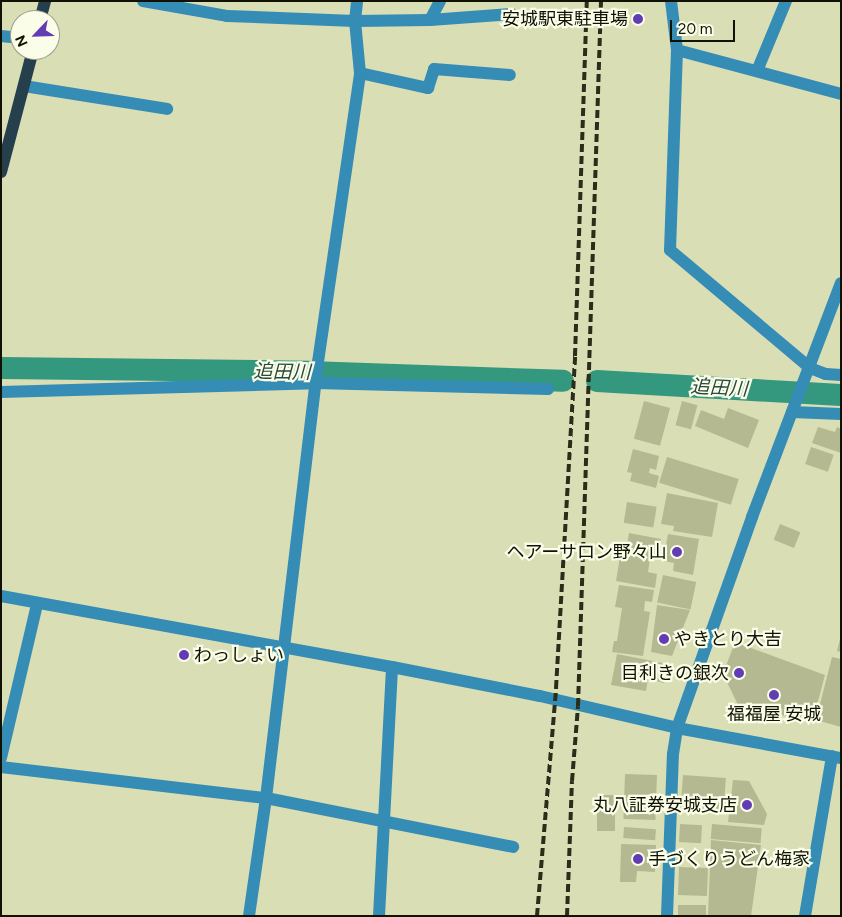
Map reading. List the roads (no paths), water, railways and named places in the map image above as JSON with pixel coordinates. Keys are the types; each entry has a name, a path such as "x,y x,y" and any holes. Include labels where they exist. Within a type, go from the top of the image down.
{"main road":[{"path":"1,172 30,60"}],"street":[{"path":"143,1 227,16 355,21 430,20 512,14"},
{"path":"249,916 266,798 318,362 360,73 355,21 357,1"},
{"path":"430,20 440,1"},
{"path":"671,1 677,50 670,250 810,368 826,374 841,375"},
{"path":"757,72 786,1"},
{"path":"677,50 841,94"},
{"path":"360,73 428,88 434,69 510,75"},
{"path":"24,86 167,109"},
{"path":"667,916 673,754 677,728 841,283"},
{"path":"1,392 316,382 548,389"},
{"path":"792,412 841,414"},
{"path":"1,596 392,667 540,696 677,728 836,757 805,916"},
{"path":"1,758 38,604"},
{"path":"378,916 392,667"},
{"path":"1,767 266,798 513,847"}],"waterway":[{"name":"追田川","path":"1,368 309,372 563,381"},
{"name":"追田川","path":"597,381 841,395"}],"railway":[{"path":"537,916 556,688 575,356 587,1"},
{"path":"567,916 572,781 578,706 601,1"}],"place":[{"name":"安城駅東駐車場","path":"638,19"},
{"name":"ヘアーサロン野々山","path":"677,552"},
{"name":"やきとり大吉","path":"664,639"},
{"name":"わっしょい","path":"184,655"},
{"name":"目利きの銀次","path":"739,673"},
{"name":"福福屋 安城","path":"774,695"},
{"name":"丸八証券安城支店","path":"747,805"},
{"name":"手づくりうどん梅家","path":"638,859"}]}
